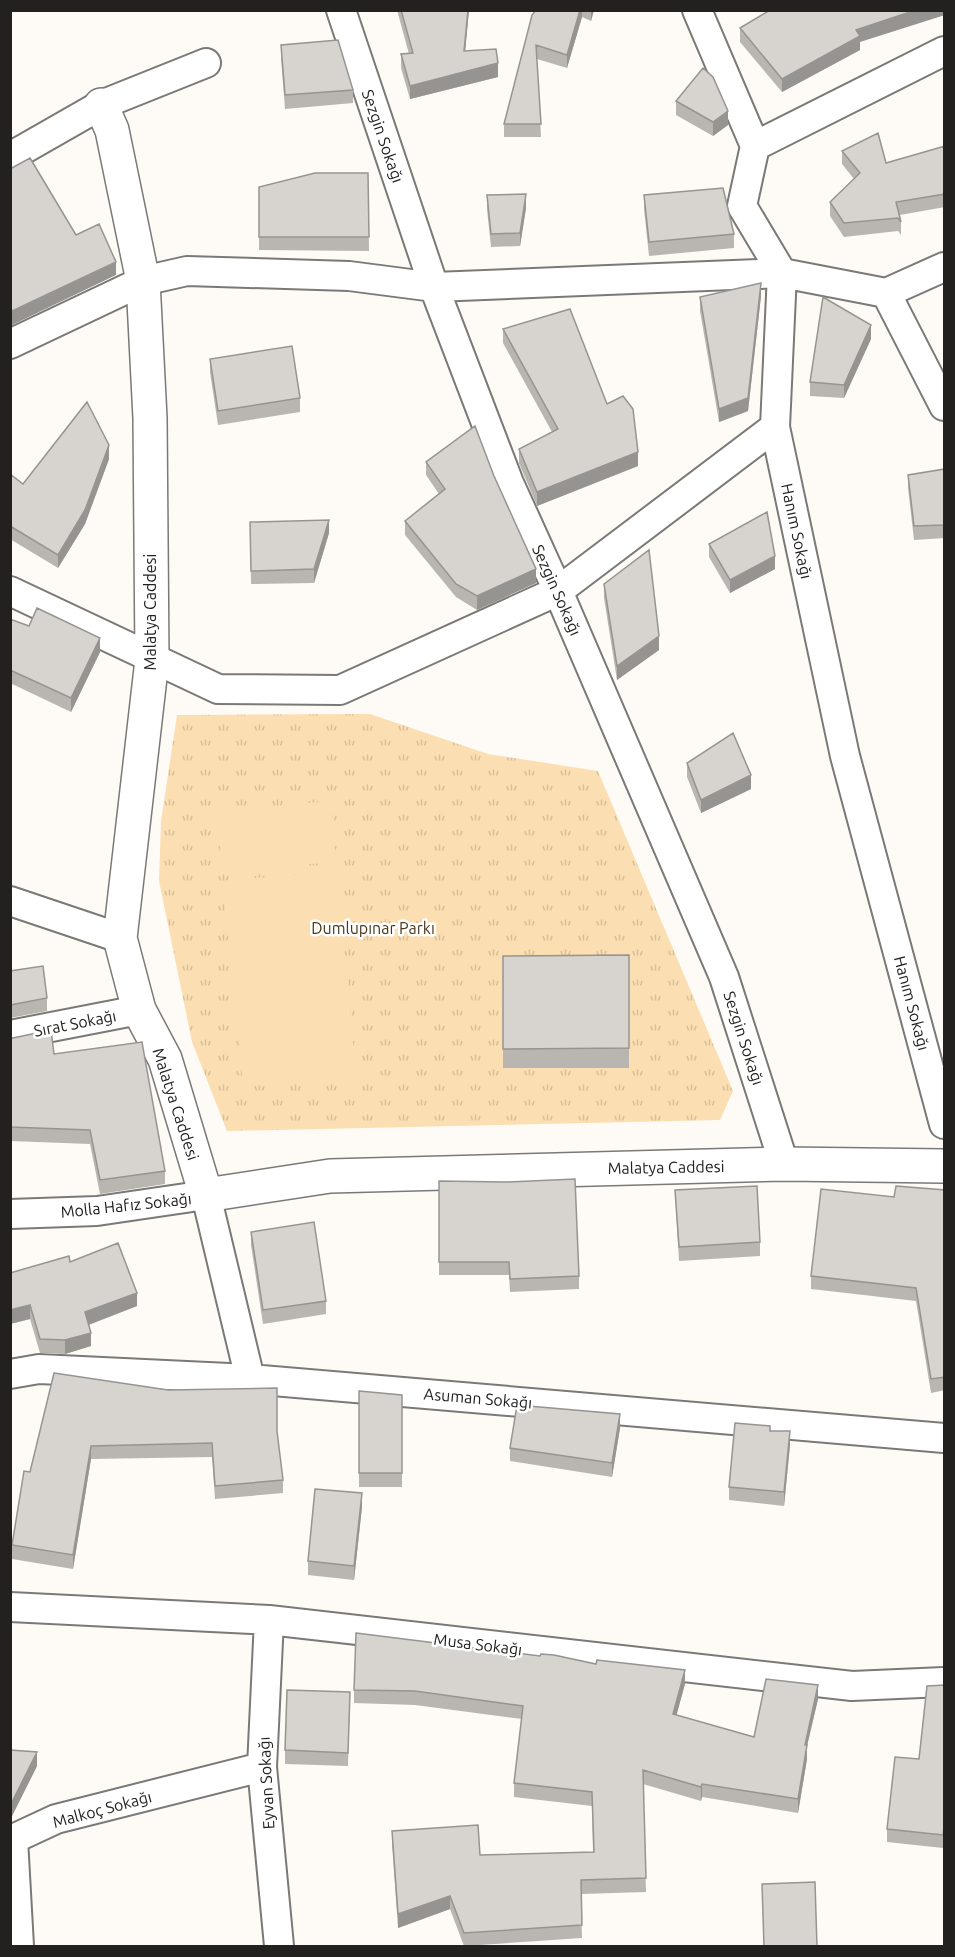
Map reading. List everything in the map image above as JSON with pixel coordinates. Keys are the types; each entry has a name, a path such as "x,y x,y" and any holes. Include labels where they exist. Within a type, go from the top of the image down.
{"street":[{"name":"Sezgin Sokağı","path":"341,10 434,287 509,483 558,591 724,977 784,1164"},
{"path":"697,10 755,146 742,206 782,273"},
{"path":"755,146 945,51"},
{"path":"10,157 101,105 206,63"},
{"name":"Malatya Caddesi","path":"101,105 112,130 143,281 150,418 152,660 120,938 139,1010 165,1059 206,1195 330,1176 784,1164 945,1166"},
{"path":"10,344 143,281 187,271 349,276 434,287 782,273 886,293 945,267"},
{"name":"Hanım Sokağı","path":"782,273 775,427 845,756 945,1124"},
{"path":"886,293 945,406"},
{"path":"10,591 152,660 218,689 340,690 558,591 775,427"},
{"path":"10,901 120,938"},
{"name":"Sırat Sokağı","path":"10,1035 139,1010"},
{"path":"206,1195 250,1379"},
{"name":"Molla Hafız Sokağı","path":"10,1214 97,1211 206,1195"},
{"name":"Asuman Sokağı","path":"10,1374 39,1369 250,1379 945,1438"},
{"name":"Musa Sokağı","path":"10,1607 269,1620 852,1686 945,1682"},
{"name":"Eyvan Sokağı","path":"269,1620 262,1767 279,1947"},
{"name":"Malkoç Sokağı","path":"19,1947 12,1838 56,1819 262,1767"}],"green space":[{"name":"Dumlupınar Parkı","path":"370,714 488,754 598,771 733,1091 720,1120 227,1131 192,1042 159,881 161,821 177,715"},
{"path":"331,801 336,862 222,871 217,811"},
{"path":"337,871 356,1076 243,1087 223,881"}],"building":[{"path":"401,10 468,10 464,51 496,49 498,63 410,86 401,54 413,53"},
{"path":"536,10 580,10 567,55 536,45 541,124 504,124 532,15"},
{"path":"770,10 916,10 856,30 860,36 782,79 740,28"},
{"path":"338,40 353,90 285,95 281,45"},
{"path":"703,68 713,77 728,111 713,122 676,101"},
{"path":"878,133 886,163 945,146 945,194 896,202 901,222 898,218 844,223 830,202 860,173 842,151"},
{"path":"30,158 76,235 99,224 116,262 10,312 10,169"},
{"path":"315,173 368,173 369,237 259,237 259,187"},
{"path":"723,188 734,234 649,242 644,195"},
{"path":"526,194 520,233 491,234 487,195"},
{"path":"761,283 748,398 719,409 700,297"},
{"path":"823,297 871,325 844,385 810,382"},
{"path":"570,309 607,404 623,396 633,409 638,452 537,492 519,449 558,429 503,329"},
{"path":"292,346 300,398 218,411 210,359"},
{"path":"87,402 109,445 85,510 58,555 10,526 10,474 23,484"},
{"path":"475,426 494,476 536,569 477,596 456,584 405,521 445,489 426,462"},
{"path":"945,469 945,525 914,526 908,475"},
{"path":"767,512 775,556 730,580 709,544"},
{"path":"329,520 314,569 251,571 250,522"},
{"path":"649,550 659,636 617,666 604,584"},
{"path":"37,608 100,638 71,698 10,670 10,619 29,626"},
{"path":"733,733 751,775 701,800 687,763"},
{"path":"629,955 629,1048 503,1049 503,956"},
{"path":"43,966 47,998 10,1005 10,971"},
{"path":"51,1030 54,1054 142,1042 165,1171 100,1180 90,1130 10,1127 10,1037"},
{"path":"575,1179 579,1276 510,1279 509,1262 439,1262 439,1181 506,1182"},
{"path":"757,1186 760,1242 679,1247 675,1190"},
{"path":"896,1186 945,1190 945,1377 931,1379 916,1288 811,1276 821,1189 894,1197"},
{"path":"314,1222 326,1301 263,1310 251,1232"},
{"path":"118,1243 137,1293 85,1312 91,1333 65,1340 40,1339 30,1305 10,1310 10,1273 69,1256 70,1262"},
{"path":"54,1373 168,1390 277,1388 277,1431 283,1480 215,1486 212,1443 91,1446 73,1555 12,1545 24,1471 30,1472"},
{"path":"359,1391 402,1395 402,1473 359,1473"},
{"path":"517,1405 620,1414 612,1463 510,1448"},
{"path":"735,1423 770,1426 770,1431 790,1431 784,1492 729,1487"},
{"path":"315,1489 362,1493 354,1566 308,1561"},
{"path":"356,1633 540,1656 541,1654 554,1655 596,1664 597,1660 685,1670 673,1714 754,1737 766,1679 818,1685 805,1745 807,1745 798,1799 702,1784 701,1787 643,1770 646,1878 581,1880 582,1925 464,1933 450,1896 398,1914 392,1831 478,1825 480,1855 594,1852 592,1792 514,1783 523,1706 415,1691 354,1690"},
{"path":"945,1685 943,1835 887,1829 895,1757 919,1759 927,1686"},
{"path":"287,1690 350,1692 348,1753 285,1750"},
{"path":"10,1750 37,1752 12,1802 10,1802"},
{"path":"815,1882 817,1947 764,1947 762,1884"}]}
